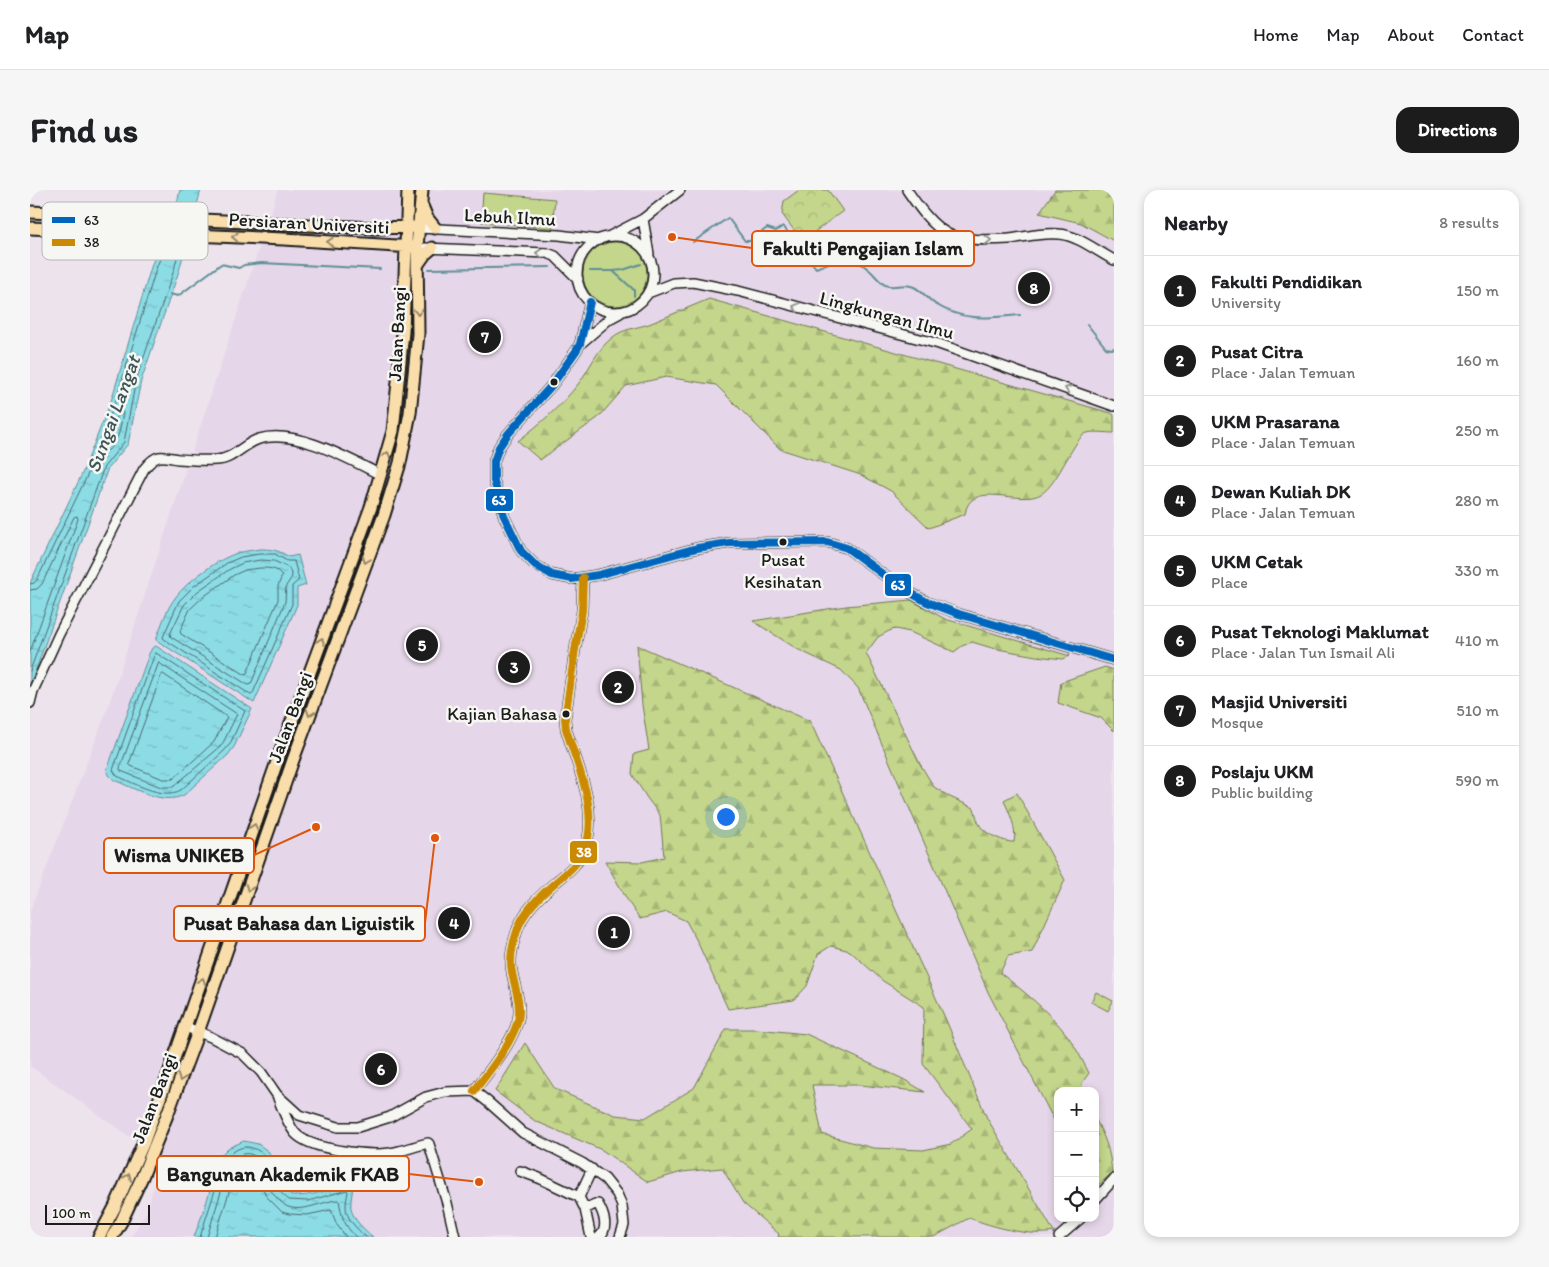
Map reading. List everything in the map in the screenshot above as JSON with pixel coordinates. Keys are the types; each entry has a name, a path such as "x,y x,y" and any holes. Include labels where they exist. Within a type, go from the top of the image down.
{"main road":[{"name":"Jalan Bangi","path":"408,190 408,210 413,227"},
{"name":"Jalan Bangi","path":"99,1237 115,1206 142,1144 186,1027 279,756 371,507 381,475 393,431 404,332 406,270 412,247 413,227 421,196"},
{"path":"421,196 426,218 435,228"},
{"path":"374,228 394,223 408,210"},
{"name":"Persiaran Universiti","path":"208,220 374,228 413,227"},
{"name":"Persiaran Universiti","path":"208,235 412,247"},
{"path":"376,244 394,253 406,270"},
{"name":"Jalan Bangi","path":"112,1237 142,1176 167,1116 293,760 384,515 400,463 410,412 418,334 418,264 412,247"},
{"path":"418,264 432,248"}],"street":[{"path":"627,310 612,312 596,307 590,302 582,291 578,279 580,260 592,245 643,219 680,190"},
{"path":"907,190 932,222 947,234 984,240 1037,233 1060,234 1079,241 1114,260"},
{"path":"580,344 609,319 635,306 648,294 653,276 653,267 647,248 643,219"},
{"name":"Lebuh Ilmu","path":"413,227 604,238"},
{"path":"604,238 618,236 628,238 645,250 650,258"},
{"name":"Lebuh Ilmu","path":"412,247 547,253 555,256 578,279"},
{"name":"Lingkungan Ilmu","path":"648,294 674,283 693,282 738,291 939,344 1114,406"},
{"path":"590,302 580,344 568,364 554,383 508,434 499,446 494,461 494,481 504,516 521,551 534,564 552,574 572,579 598,576 697,548 729,543 827,542 847,548 900,587 927,602 959,614 1114,660"},
{"path":"30,703 33,691 59,634 144,469 151,461 159,457 200,461 222,460 231,456 250,442 263,438 286,437 300,439 339,454 381,475"},
{"path":"474,1091 494,1064 516,1026 519,1012 511,970 514,940 518,927 525,914 577,862 585,848 587,839 590,817 588,798 566,728 565,719 582,611 582,578"},
{"path":"186,1027 243,1054 261,1072 277,1095 294,1132 301,1138 314,1144 356,1153 390,1153 428,1143 433,1153 455,1237"},
{"path":"277,1095 299,1115 338,1127 358,1127 390,1117 426,1098 445,1092 474,1091 523,1133 592,1169 605,1179 617,1194 622,1206 624,1225 620,1237"},
{"path":"579,1197 592,1169"},
{"path":"520,1171 579,1197 585,1209 591,1237"},
{"path":"1099,1196 1114,1179"},
{"path":"585,1209 595,1204 598,1204 601,1209 605,1226 604,1232 599,1237"},
{"path":"1059,1237 1076,1222"}],"shaded area":[{"path":"278,190 1114,190 1114,1237 131,1237 147,1211 161,1159 30,1066 30,911 108,707"}],"green space":[{"path":"799,190 828,190 843,211 802,241 782,214 784,201"},
{"path":"1055,190 1114,190 1114,241 1081,223 1039,213"},
{"path":"483,193 555,199 552,228 481,222"},
{"path":"615,242 633,248 641,256 647,274 641,292 633,300 615,306 597,300 589,292 583,274 589,256 597,248"},
{"path":"709,299 1111,413 1114,415 1114,433 1090,432 1082,436 1054,480 1041,494 1021,498 986,495 976,498 969,503 965,514 929,528 891,491 861,475 780,449 716,385 666,377 626,386 599,417 540,460 518,441 543,421 565,399 579,383 602,347 617,334 649,324"},
{"path":"911,600 945,619 1070,656 1063,659 1036,656 992,648 972,642 954,652 910,632 895,629 878,637 866,653 920,764 934,787 974,808 978,823 984,830 996,838 1010,842 1014,842 1015,836 1012,820 1004,800 1017,793 1065,880 1032,952 1008,956 1000,973 1036,1002 1060,1026 1073,1044 1089,1073 1082,1083 1082,1087 1054,1087 1054,1120 988,992 858,688 841,670 797,649 753,621 846,606"},
{"path":"637,645 810,721 946,1020 987,1118 1054,1232 1023,1232 1000,1228 969,1218 934,1237 778,1237 779,1234 743,1203 722,1168 682,1172 648,1182 602,1150 535,1121 495,1091 525,1043 555,1089 615,1115 645,1118 694,1088 726,1029 757,1029 806,1034 903,1079 925,1092 860,1085 812,1085 822,1134 873,1148 923,1150 951,1144 972,1129 923,1064 924,1007 883,981 850,951 831,946 818,954 807,986 794,1000 728,1009 686,921 667,912 640,919 605,861 642,862 664,857 660,815 632,774 634,754 649,750 642,705"},
{"path":"1105,667 1114,670 1114,731 1101,718 1058,703 1061,682"},
{"path":"1096,992 1113,1001 1108,1011 1091,1002"},
{"path":"1099,1126 1110,1157 1112,1173 1099,1184"}],"water":[{"path":"180,190 201,190 198,202 177,202"},
{"name":"Sungai Langat","path":"154,260 182,260 141,381 128,444 108,468 30,686 30,583 82,474 111,401"},
{"path":"260,549 275,550 289,557 298,555 306,585 297,588 297,605 254,703 156,640 169,608 187,584 224,559 241,552"},
{"path":"156,646 252,709 234,747 228,755 184,795 176,798 158,797 139,791 114,780 107,770 149,654 152,648"},
{"path":"244,1141 258,1144 269,1152 282,1186 292,1196 322,1192 351,1181 353,1184 352,1212 359,1224 373,1237 194,1237 220,1156 228,1148"}],"waterway":[{"path":"693,242 728,218 745,241 750,241 767,228 776,231 783,226 816,268 836,261 855,261 870,271 885,285 907,285 914,287 935,304 956,314 987,318 1020,315"},
{"path":"170,294 178,296 221,264 239,268 244,265 262,263 380,269"},
{"path":"613,271 641,264"},
{"path":"429,269 550,267"},
{"path":"590,271 613,271 634,290 634,296"},
{"path":"1087,324 1106,348 1114,348"}],"transit line":[{"name":"63","path":"590,302 580,344 576,351 552,385 508,434 499,447 494,461 494,481 504,516 521,551 534,564 552,575 572,579 598,575 697,548 729,543 827,542 847,548 900,587 927,602 959,614 1114,660"},
{"name":"38","path":"474,1091 508,1043 517,1022 519,1003 511,962 513,946 520,924 534,903 574,866 581,857 589,832 588,802 585,787 566,729 565,719 582,611 583,578"}],"place":[{"name":"Fakulti Pengajian Islam","path":"672,237"},
{"name":"Poslaju UKM","path":"1034,288"},
{"name":"Masjid Universiti","path":"485,337"},
{"name":"Pusat Kesihatan","path":"783,542"},
{"name":"UKM Cetak","path":"422,645"},
{"name":"UKM Prasarana","path":"514,667"},
{"name":"Pusat Citra","path":"618,687"},
{"name":"Kajian Bahasa","path":"566,714"},
{"name":"Wisma UNIKEB","path":"316,827"},
{"name":"Pusat Bahasa dan Liguistik","path":"435,838"},
{"name":"Dewan Kuliah DK","path":"454,923"},
{"name":"Fakulti Pendidikan","path":"614,932"},
{"name":"Pusat Teknologi Maklumat","path":"381,1069"},
{"name":"Bangunan Akademik FKAB","path":"479,1182"}]}
